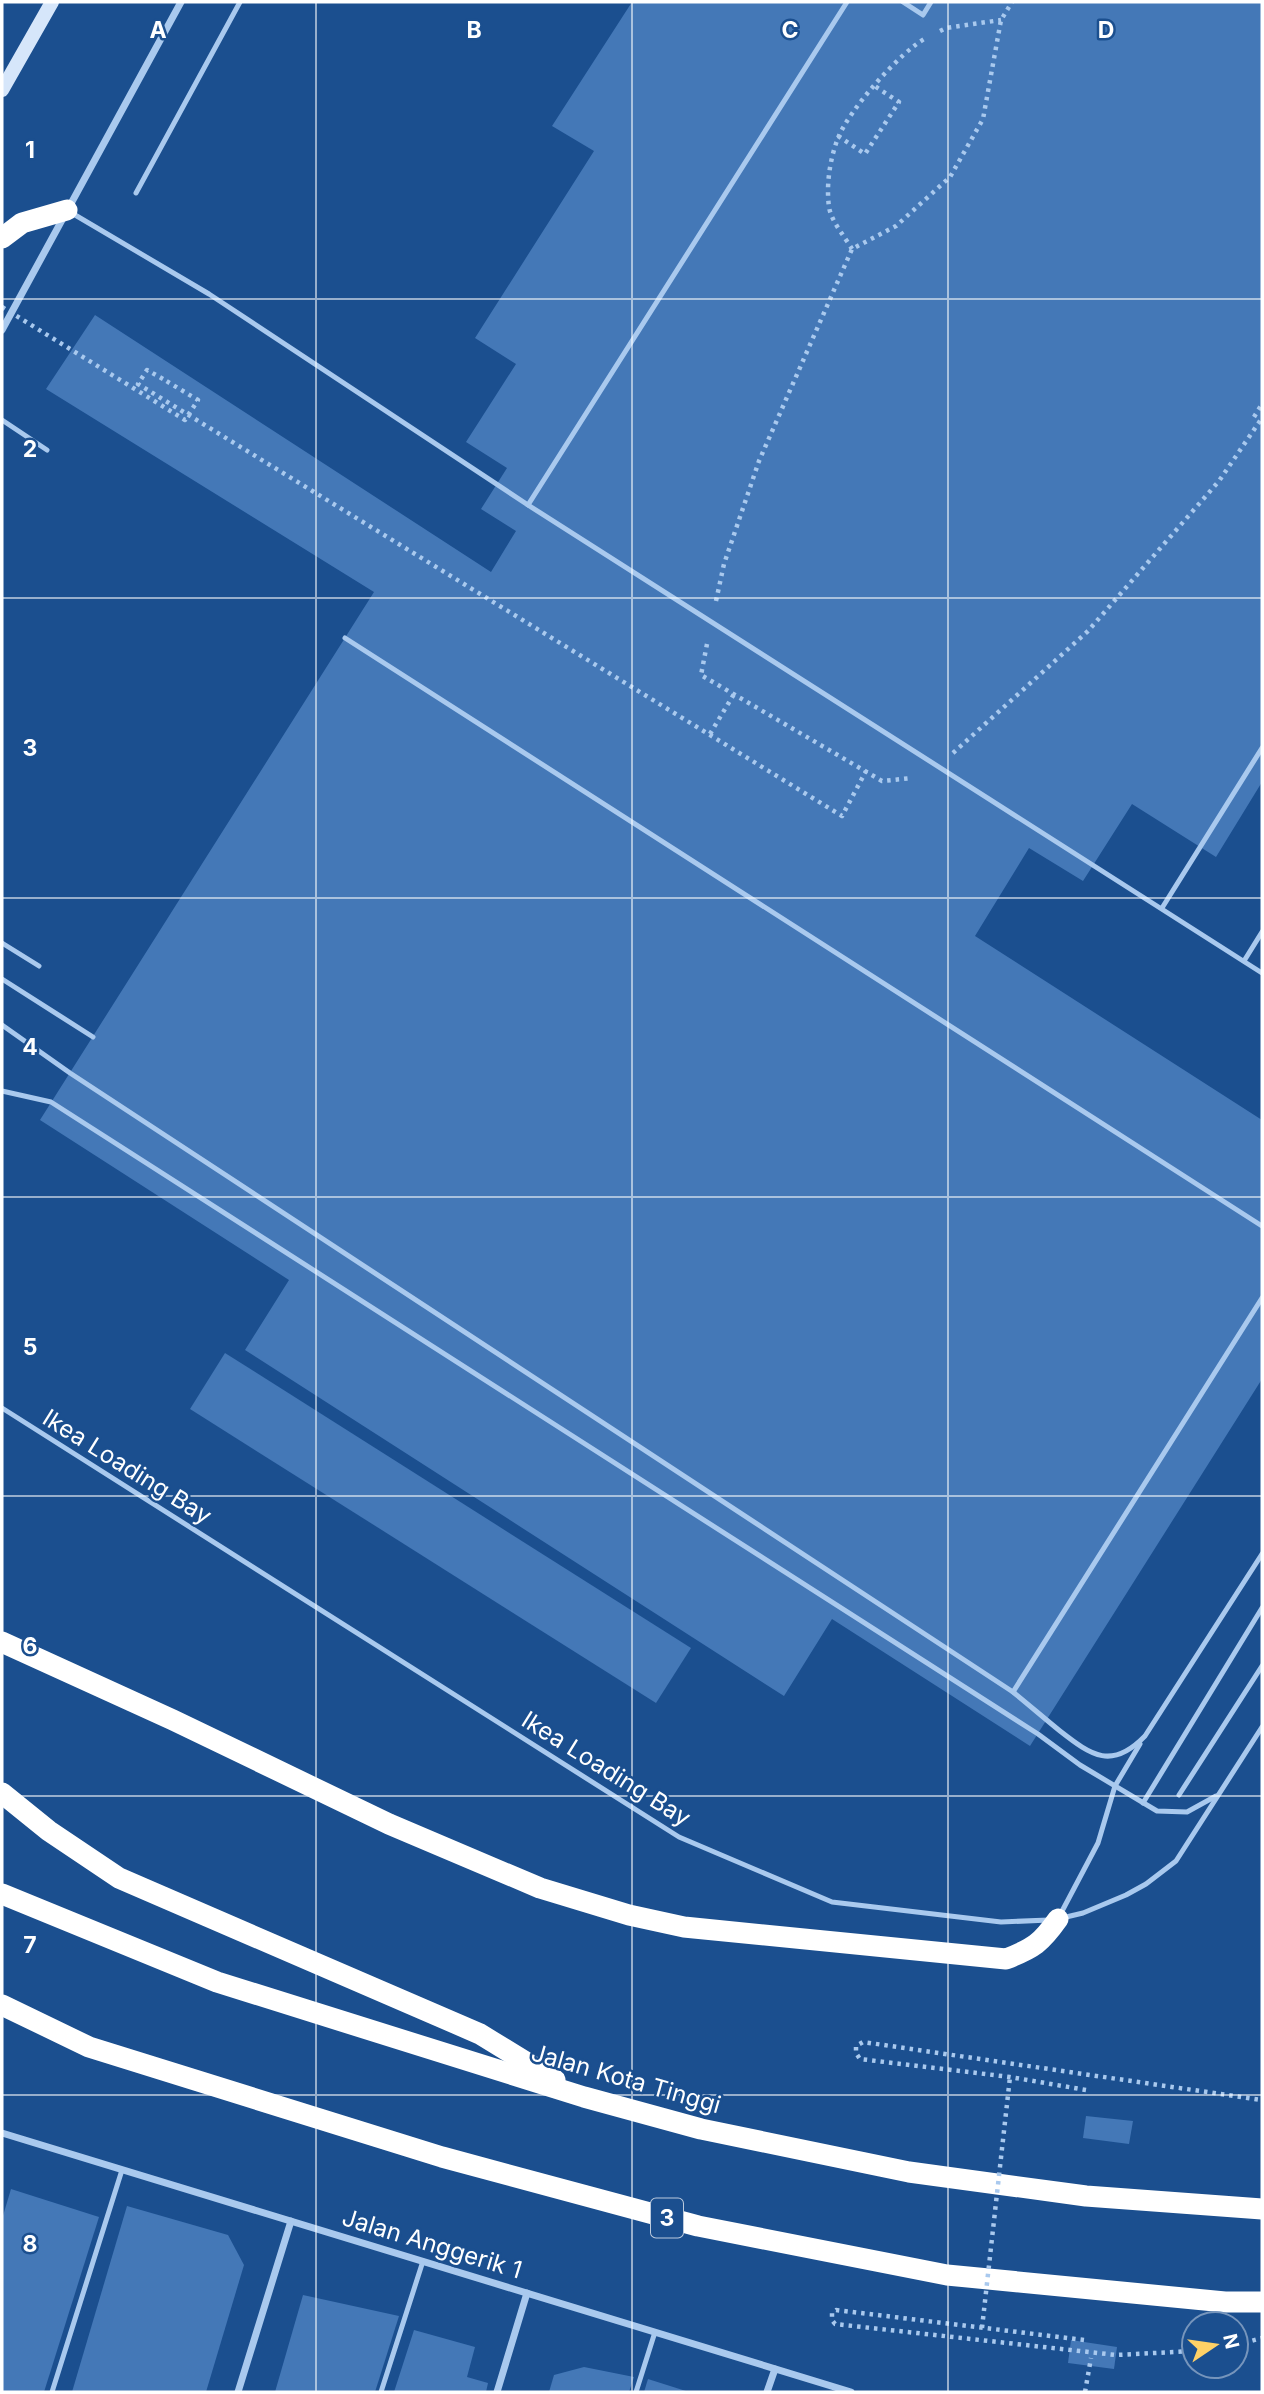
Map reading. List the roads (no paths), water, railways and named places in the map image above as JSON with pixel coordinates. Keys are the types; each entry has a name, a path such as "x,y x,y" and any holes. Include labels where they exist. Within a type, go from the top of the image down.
{"highway":[{"path":"2,238 22,223 67,210"},
{"path":"2,1642 173,1720 388,1824 540,1888 629,1916 684,1927 1006,1959 1043,1940 1059,1919"},
{"path":"2,1793 49,1831 119,1878 480,2034 584,2097"},
{"name":"Jalan Kota Tinggi","path":"2,1894 217,1982 584,2097 701,2129 909,2172 1086,2196 1262,2209"},
{"name":"3","path":"2,2005 89,2047 442,2157 698,2226 947,2275 1212,2301 1262,2302"},
{"path":"2,2021 89,2047"}],"main road":[{"path":"2,90 52,2"}],"street":[{"path":"2,330 181,2"},
{"name":"Jalan Anggerik 1","path":"2,2133 851,2392"},
{"path":"238,2392 291,2221"},
{"path":"497,2392 527,2293"},
{"path":"767,2392 775,2369"}],"lane":[{"path":"136,193 240,2"},
{"path":"528,505 846,2"},
{"path":"903,2 923,15 931,2"},
{"path":"67,210 209,294 528,505 1262,973"},
{"path":"2,420 47,450"},
{"path":"345,638 1262,1227"},
{"path":"1161,908 1262,748"},
{"path":"1244,961 1262,932"},
{"path":"2,943 39,967"},
{"path":"2,979 93,1037"},
{"path":"2,1026 81,1081 1013,1692 1086,1751 1102,1756 1119,1755 1134,1747 1145,1735"},
{"path":"2,1091 51,1102 1143,1803 1157,1811 1187,1812 1219,1794"},
{"path":"1013,1692 1262,1298"},
{"name":"Ikea Loading Bay","path":"2,1408 679,1837 832,1902 1002,1922 1035,1923 1083,1913 1117,1899 1163,1872 1176,1861 1262,1727"},
{"path":"1059,1919 1098,1843 1115,1786 1262,1554"},
{"path":"1143,1803 1262,1608"},
{"path":"1179,1795 1262,1667"},
{"path":"52,2392 122,2170"},
{"path":"381,2392 423,2261"},
{"path":"636,2392 655,2332"}]}
